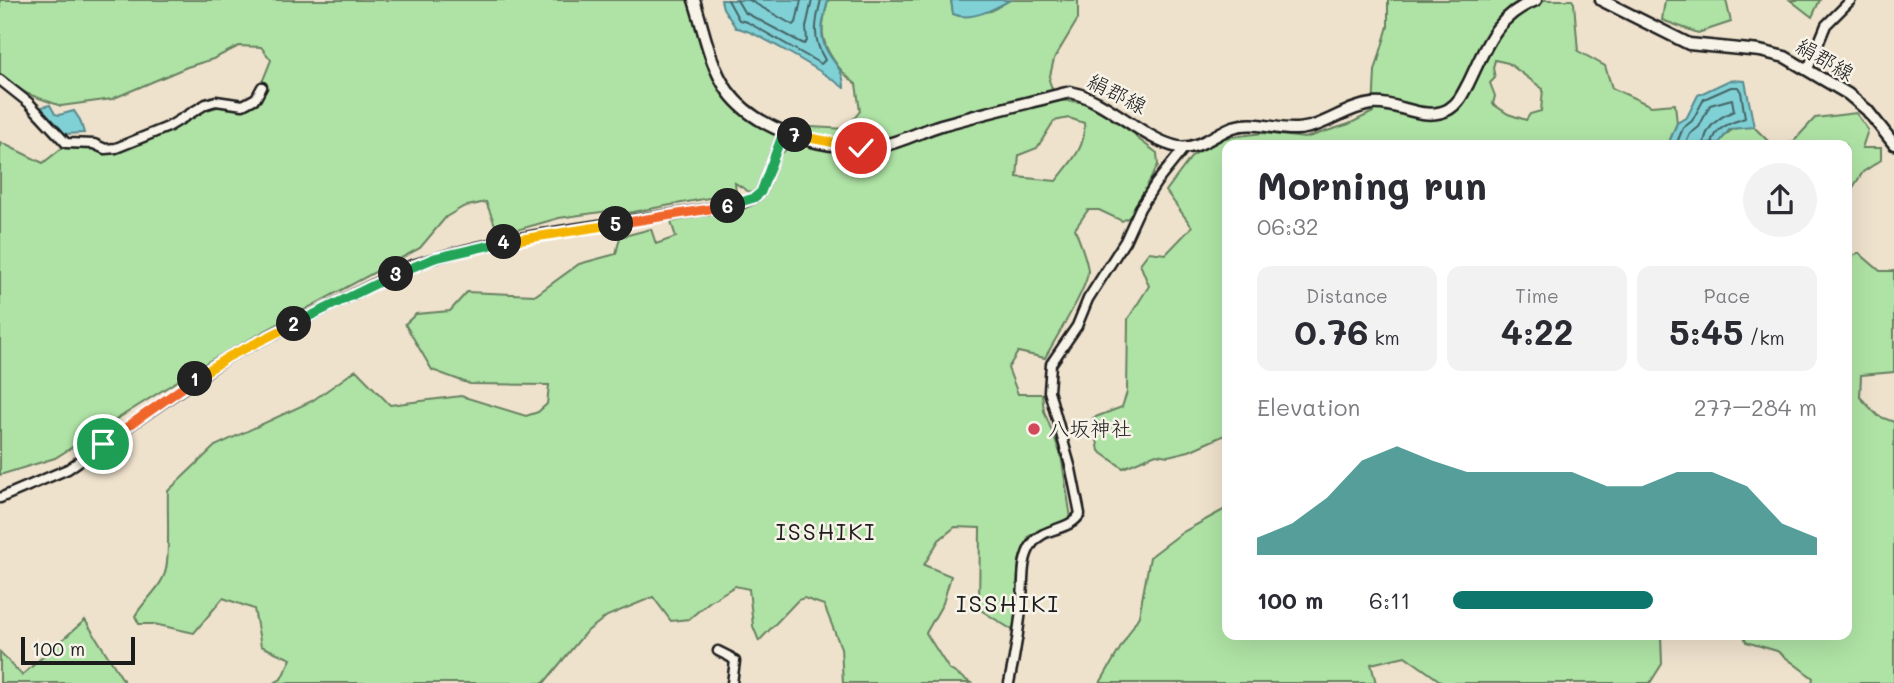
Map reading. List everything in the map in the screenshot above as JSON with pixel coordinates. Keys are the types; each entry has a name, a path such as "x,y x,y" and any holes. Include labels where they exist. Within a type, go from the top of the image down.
{"main road":[{"name":"絹郡線","path":"694,0 715,69 728,91 744,109 783,133 835,145 861,148 883,145 937,126 1070,92 1089,98 1163,141 1177,147 1185,147"},
{"path":"1185,147 1245,125 1305,128 1374,104 1396,106 1425,114 1439,113 1451,108 1461,99 1491,36 1505,17 1536,0"},
{"name":"絹郡線","path":"1601,0 1689,44 1746,49 1785,57 1848,94 1867,110 1894,144"}],"street":[{"path":"1808,69 1826,25 1851,0"},
{"path":"0,80 29,103 65,143 94,144 105,149 142,139 216,101 243,105 256,98 262,87"},
{"path":"0,498 68,469 228,357 411,267 435,258 508,241 727,206 754,198 761,192 768,178 783,133"},
{"path":"1009,683 1026,556 1037,538 1049,531 1068,526 1076,521 1080,514 1071,469 1049,390 1051,364 1077,326 1088,299 1125,241 1140,208 1185,147"},
{"path":"718,651 735,662 732,683"}],"green space":[{"path":"0,0 688,0 711,67 728,97 754,122 778,134 764,180 754,195 735,183 736,193 617,215 615,210 559,218 499,235 486,202 463,207 446,217 420,248 209,361 55,458 0,475 0,142 43,163 62,148 86,146 104,153 129,147 200,112 221,106 245,109 261,85 271,60 261,47 239,46 112,99 61,106 28,94 0,77"},
{"path":"828,0 951,0 953,14 991,11 1010,0 1078,0 1078,19 1054,59 1049,80 1056,100 1082,102 1131,127 1137,138 1157,153 1158,165 1131,216 1122,221 1099,210 1088,210 1075,229 1086,261 1087,279 1045,358 1018,352 1008,368 1018,394 1042,394 1044,411 1061,455 1071,518 1029,536 1019,561 1014,631 979,609 980,528 955,527 939,540 924,565 951,576 943,603 926,633 949,669 971,683 843,683 841,648 824,605 804,598 798,600 759,641 753,626 749,589 735,586 709,602 689,619 671,621 653,597 607,616 585,633 544,683 274,683 281,679 291,659 261,646 254,609 223,598 194,633 154,624 139,624 135,616 161,582 166,569 168,491 215,446 312,401 356,370 390,405 461,396 526,416 538,412 547,404 549,385 470,384 432,370 405,324 416,314 450,311 467,292 536,295 579,264 616,254 620,237 651,229 656,244 676,237 671,222 729,210 754,200 768,190 779,156 811,127 846,129 860,111 856,84 841,70 825,44 823,24","holes":["1069,118 1084,123 1080,147 1056,181 1017,177 1019,155 1037,148 1054,121"]},
{"path":"1388,0 1572,0 1578,51 1605,66 1612,88 1651,106 1675,104 1677,123 1670,140 1222,140 1222,436 1189,451 1168,456 1156,454 1123,468 1099,451 1093,418 1122,407 1127,392 1128,319 1149,286 1140,264 1149,252 1166,254 1192,227 1166,191 1192,156 1222,138 1263,133 1305,138 1349,124 1373,112 1375,71 1388,26","holes":["1495,60 1508,63 1543,89 1541,111 1530,114 1526,120 1508,114 1493,104 1495,96 1490,83 1495,78"]},
{"path":"1665,0 1726,0 1731,22 1698,33 1662,20"},
{"path":"1790,0 1820,0 1812,17"},
{"path":"1856,113 1868,130 1862,148 1881,148 1881,160 1863,172 1852,189 1852,140 1795,140 1815,118"},
{"path":"1739,127 1754,127 1767,140 1720,140"},
{"path":"1859,253 1880,271 1894,271 1894,372 1861,375 1860,397 1878,416 1894,422 1894,683 1812,683 1813,678 1777,651 1745,640 1852,640 1852,256"},
{"path":"1222,511 1222,640 1661,640 1662,664 1650,683 1443,683 1405,656 1371,664 1376,683 1100,683 1139,616 1150,557 1183,532"},
{"path":"85,620 125,683 0,683 0,652 22,675"}],"water":[{"path":"721,0 828,0 822,33 826,50 842,74 844,88 773,44 736,28"},
{"path":"951,0 1010,0 982,13 960,16 953,14"},
{"path":"1730,80 1745,81 1754,127 1730,129 1721,140 1670,140 1677,123 1687,117 1698,95"},
{"path":"50,105 55,114 59,115 74,111 84,133 64,134 42,111 42,107"}],"place":[{"name":"八坂神社","path":"1034,429"}],"district":[{"name":"ISSHIKI","path":"826,532"},
{"name":"ISSHIKI","path":"1008,604"}],"route":[{"path":"103,444 228,357 411,267 435,258 508,241 740,204 761,192 783,133 861,148"}]}
